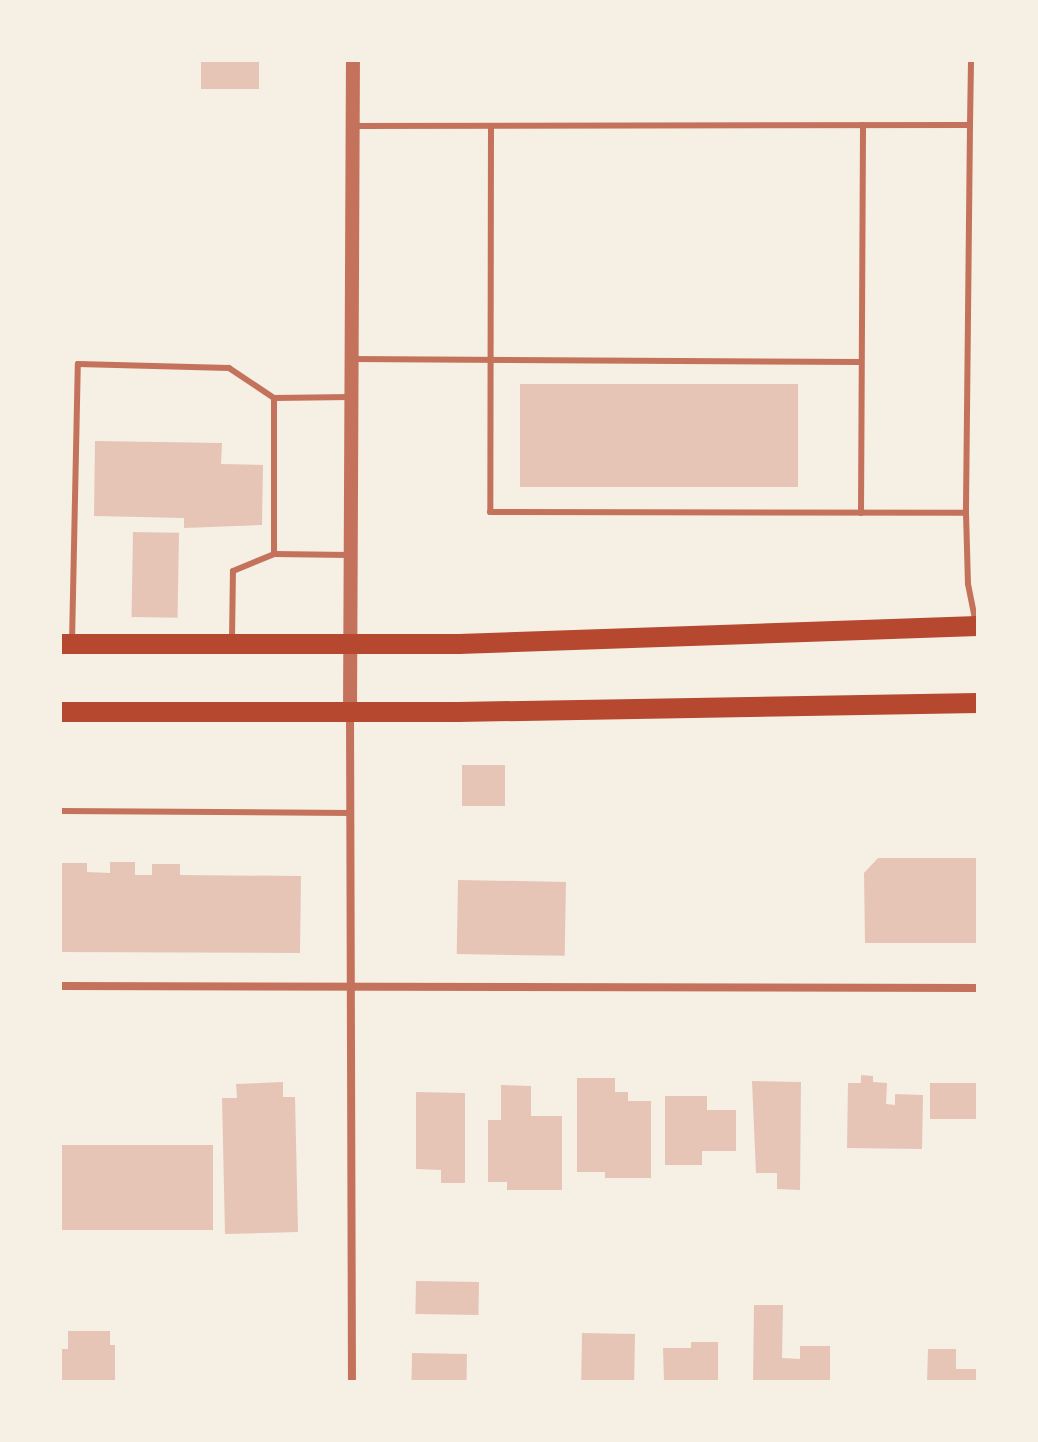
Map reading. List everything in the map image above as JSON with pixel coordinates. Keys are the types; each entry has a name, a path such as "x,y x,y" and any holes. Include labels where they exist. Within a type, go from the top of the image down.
{"main road":[{"path":"66,644 459,644 977,628"},
{"path":"60,712 350,712 978,703"}],"street":[{"path":"352,1382 349,644 353,60"},
{"path":"60,986 978,988"}],"lane":[{"path":"971,60 966,513 968,584 977,628"},
{"path":"861,513 863,125"},
{"path":"353,126 970,125"},
{"path":"491,126 490,512 966,513"},
{"path":"352,359 861,362"},
{"path":"66,644 78,364 229,368 274,398 351,397"},
{"path":"274,398 274,554"},
{"path":"232,644 233,571 274,554 350,555"},
{"path":"60,811 351,813"}],"building":[{"path":"201,60 259,60 259,89 201,89"},
{"path":"520,384 798,384 798,487 520,487"},
{"path":"95,441 222,443 221,464 263,465 262,525 184,528 184,518 94,516"},
{"path":"133,532 179,533 178,618 132,617"},
{"path":"462,765 505,765 505,806 462,806"},
{"path":"878,858 978,858 978,943 865,943 864,873"},
{"path":"110,862 135,862 135,875 152,875 152,864 180,864 180,875 301,876 300,953 60,952 60,863 87,863 87,872 110,873"},
{"path":"458,880 566,882 565,956 457,954"},
{"path":"861,1075 873,1076 873,1082 887,1083 886,1104 895,1105 895,1094 923,1095 922,1149 847,1148 848,1083 861,1083"},
{"path":"577,1078 615,1078 615,1092 628,1092 628,1101 651,1101 651,1178 605,1178 605,1172 577,1172"},
{"path":"752,1081 801,1082 800,1190 777,1189 777,1173 756,1173"},
{"path":"283,1082 283,1097 295,1097 298,1232 225,1234 222,1098 237,1098 236,1084"},
{"path":"930,1083 978,1083 978,1119 930,1119"},
{"path":"501,1085 531,1086 531,1116 562,1116 562,1190 507,1190 507,1182 488,1182 488,1120 501,1120"},
{"path":"416,1092 465,1093 465,1183 441,1183 441,1170 416,1169"},
{"path":"665,1096 707,1096 707,1110 736,1110 736,1151 702,1151 702,1165 665,1165"},
{"path":"60,1145 213,1145 213,1230 60,1230"},
{"path":"416,1281 479,1282 478,1315 415,1314"},
{"path":"754,1305 783,1305 782,1358 800,1359 800,1346 830,1346 830,1382 753,1382"},
{"path":"68,1331 110,1331 110,1345 115,1345 115,1382 60,1382 60,1349 68,1349"},
{"path":"582,1333 635,1334 634,1382 581,1382"},
{"path":"691,1342 718,1342 718,1382 664,1382 663,1348 691,1348"},
{"path":"928,1349 956,1349 956,1369 978,1369 978,1382 927,1382"},
{"path":"412,1353 467,1354 467,1382 411,1382"}]}
